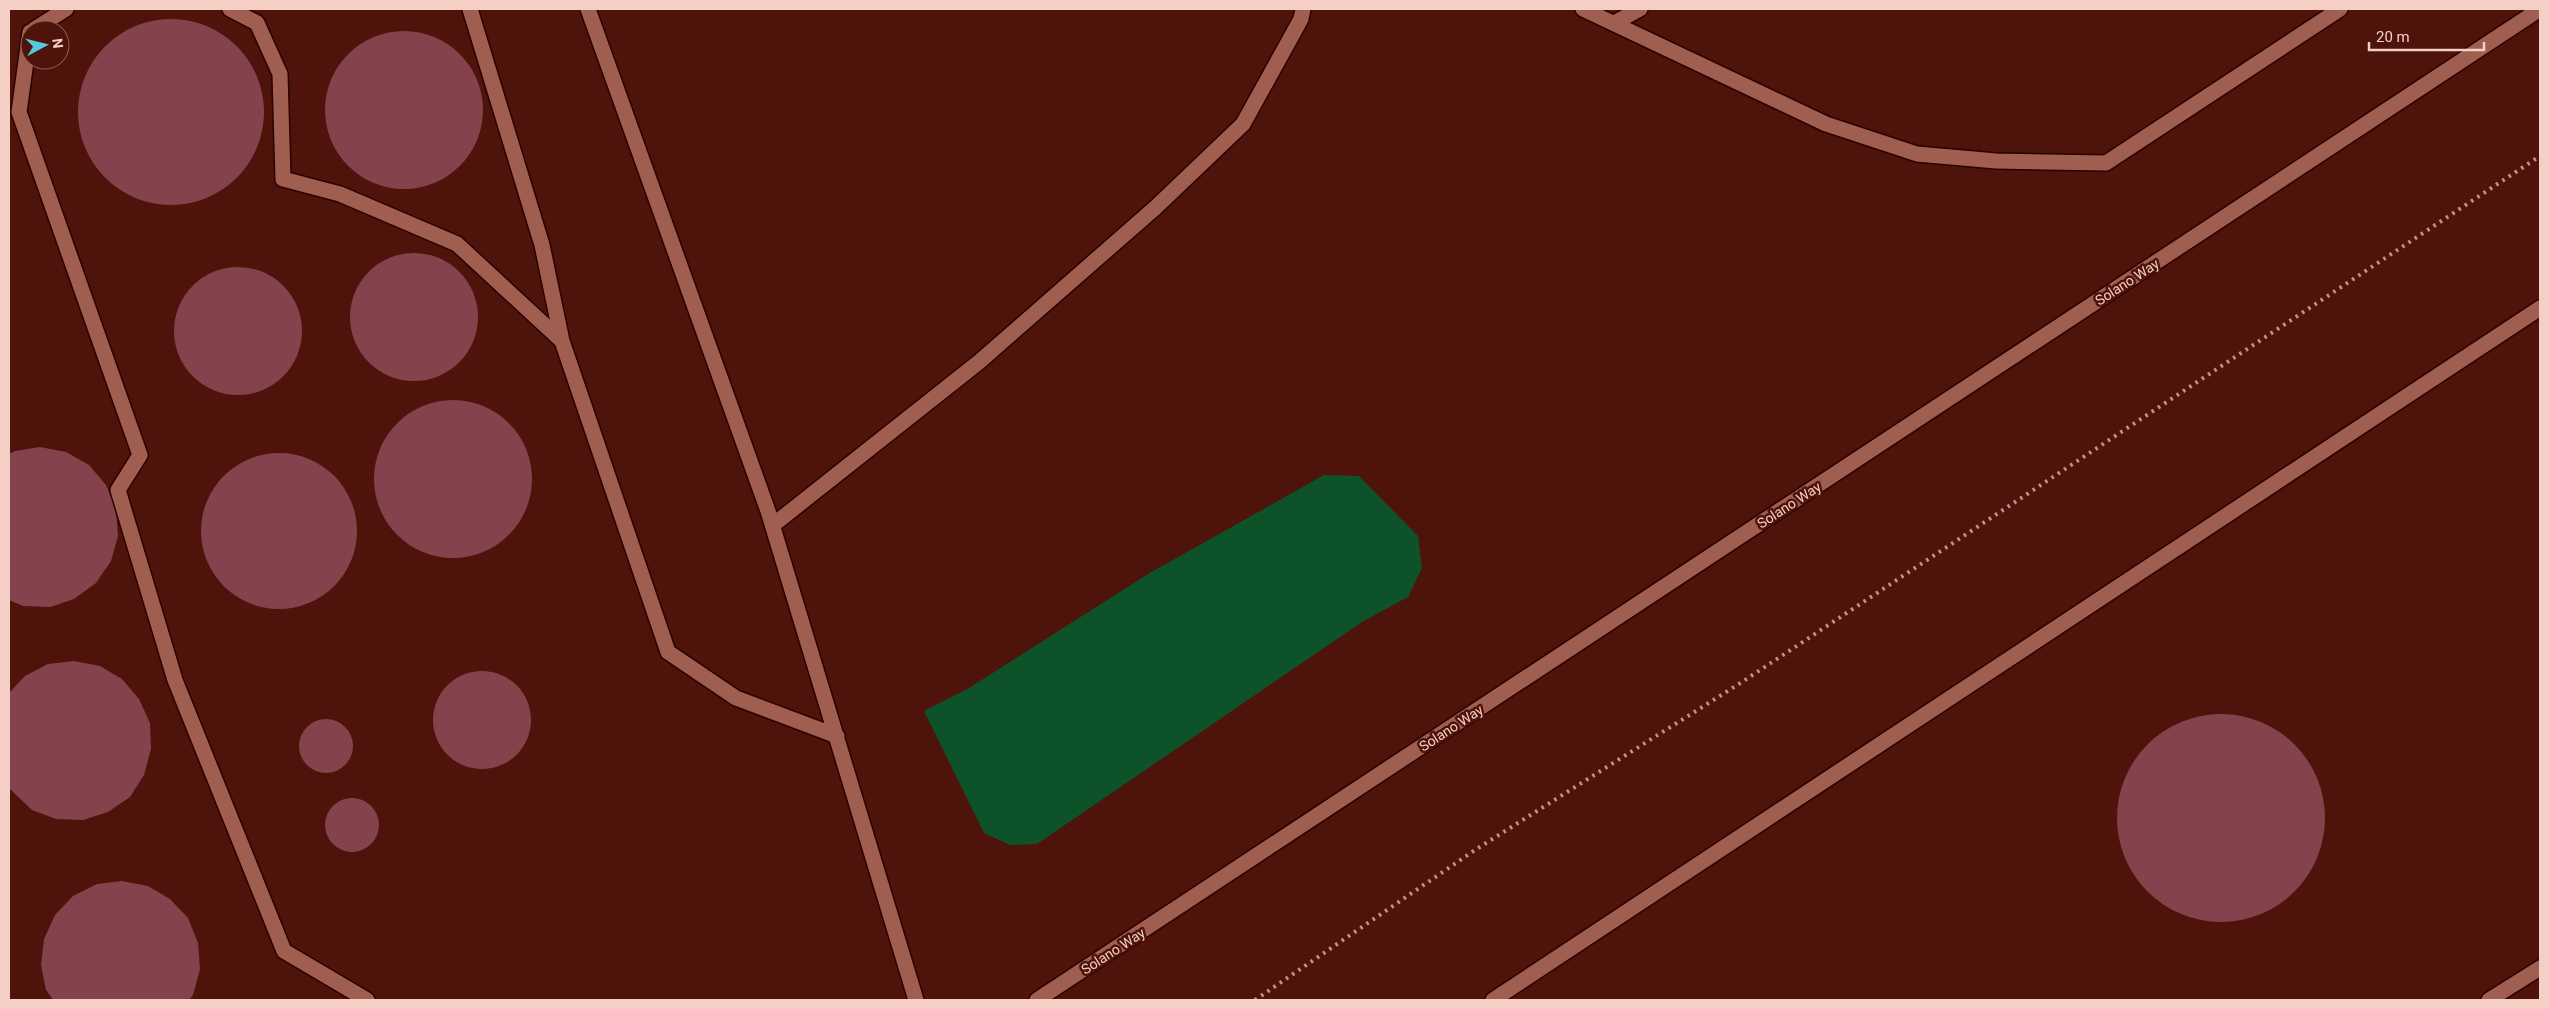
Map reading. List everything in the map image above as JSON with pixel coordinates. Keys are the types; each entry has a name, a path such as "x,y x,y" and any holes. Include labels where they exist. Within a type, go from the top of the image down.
{"street":[{"path":"48,20 66,9"},
{"path":"230,9 257,23 280,74 283,179 340,194 457,244 562,341"},
{"path":"470,9 542,245 562,341 668,652 736,698 837,736"},
{"path":"588,9 773,525 916,1000"},
{"path":"773,525 979,362 1155,208 1243,124 1301,19 1303,9"},
{"path":"1583,9 1826,124 1917,154 1996,161 2106,162 2340,9"},
{"path":"1614,23 1640,9"},
{"name":"Solano Way","path":"1037,1000 2540,9"},
{"path":"25,70 19,112 140,455 118,490 175,680 284,951 367,1000"},
{"path":"1493,1000 2540,308"},
{"path":"2490,1000 2540,968"}],"shaded area":[{"path":"1324,475 1359,476 1418,536 1422,568 1408,597 1362,622 1037,844 1010,845 984,833 924,711 969,688 1148,574"}],"building":[{"path":"162,19 180,19 207,26 237,46 257,76 264,103 264,121 257,148 237,178 207,198 180,205 162,205 144,201 127,194 112,184 99,171 89,156 82,139 78,121 78,103 82,85 89,68 99,53 112,40 127,30 144,23"},
{"path":"412,31 427,34 441,40 460,54 470,66 480,87 483,110 480,133 470,154 460,166 448,176 427,186 412,189 396,189 381,186 360,176 338,154 326,125 325,102 328,87 338,66 360,44 389,32"},
{"path":"414,253 438,258 450,264 459,272 467,281 473,293 478,317 473,341 467,353 459,362 450,370 438,376 414,381 390,376 378,370 369,362 361,353 355,341 350,317 355,293 361,281 369,272 378,264 390,258"},
{"path":"238,267 262,272 274,278 283,286 291,295 297,307 302,331 297,355 291,367 283,376 274,384 262,390 238,395 214,390 202,384 193,376 185,367 179,355 174,331 179,307 185,295 193,286 202,278 214,272"},
{"path":"453,400 483,406 509,423 526,449 532,479 526,509 509,535 483,552 453,558 423,552 397,535 380,509 374,479 380,449 397,423 423,406"},
{"path":"40,447 66,452 89,465 106,485 116,509 118,536 111,561 96,583 74,599 50,607 23,606 9,600 9,454 15,451"},
{"path":"271,453 287,453 302,456 316,462 329,470 340,481 354,508 357,531 356,546 348,568 340,581 329,592 302,606 287,609 271,609 256,606 242,600 229,592 218,581 204,554 201,539 201,523 204,508 210,494 218,481 229,470 256,456"},
{"path":"74,661 100,666 122,679 139,699 150,723 151,749 144,775 130,797 108,812 83,820 56,819 32,810 9,788 9,693 25,676 48,664"},
{"path":"482,671 492,672 509,679 523,693 530,710 530,730 523,747 509,761 492,768 482,769 472,768 455,761 441,747 434,730 433,720 434,710 441,693 455,679 472,672"},
{"path":"2221,714 2241,716 2261,722 2287,738 2301,752 2317,778 2323,798 2325,818 2323,838 2317,858 2301,884 2287,898 2261,914 2241,920 2221,922 2201,920 2181,914 2155,898 2141,884 2125,858 2119,838 2117,818 2119,798 2125,778 2141,752 2155,738 2181,722 2201,716"},
{"path":"326,719 336,721 345,727 351,736 353,746 351,756 345,765 336,771 326,773 316,771 307,765 301,756 299,746 301,736 307,727 316,721"},
{"path":"352,798 362,800 371,806 377,815 379,825 377,835 371,844 362,850 352,852 342,850 333,844 327,835 325,825 327,815 333,806 342,800"},
{"path":"122,881 148,886 170,899 188,918 198,943 200,969 193,995 189,1000 53,1000 46,990 41,965 44,939 55,915 73,896 97,884"}],"railway":[{"path":"1255,1000 1475,850 1742,682 2540,156"}]}
